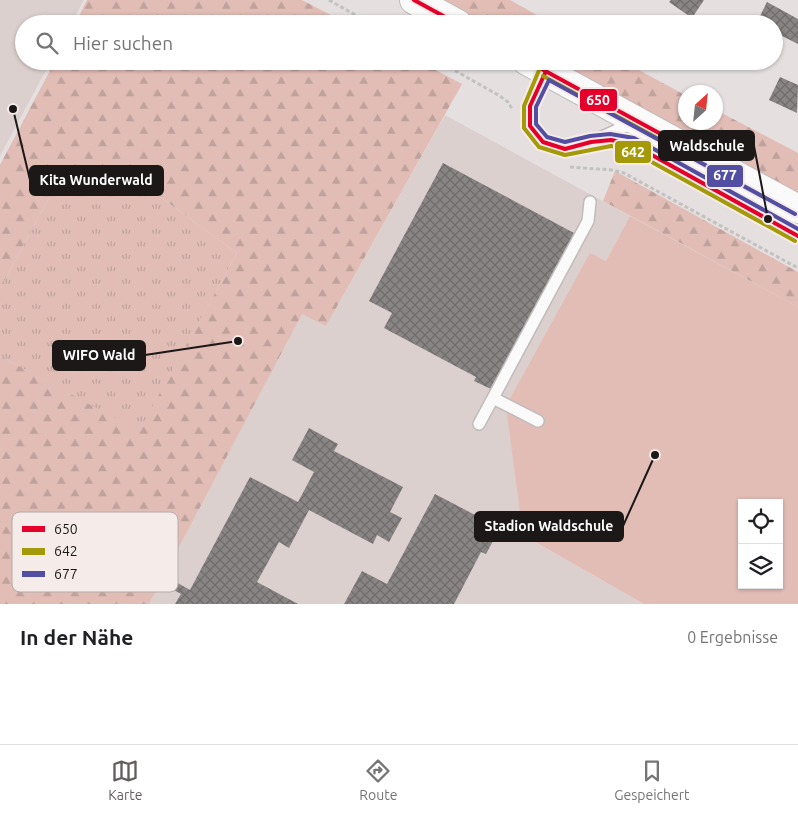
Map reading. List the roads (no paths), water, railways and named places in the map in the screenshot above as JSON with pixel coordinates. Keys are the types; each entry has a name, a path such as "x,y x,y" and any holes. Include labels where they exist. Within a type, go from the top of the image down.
{"street":[{"path":"414,0 442,15"},
{"path":"543,70 798,209"}],"lane":[{"path":"535,70 530,106 530,126 543,142 565,149 590,142 638,121"},
{"path":"590,142 611,140 632,144 798,236"},
{"path":"479,424 588,221 590,202"},
{"path":"493,398 538,421"}],"place":[{"name":"Kita Wunderwald","path":"13,109"},
{"name":"Waldschule","path":"768,219"},
{"name":"WIFO Wald","path":"238,341"},
{"name":"Stadion Waldschule","path":"655,455"}]}
